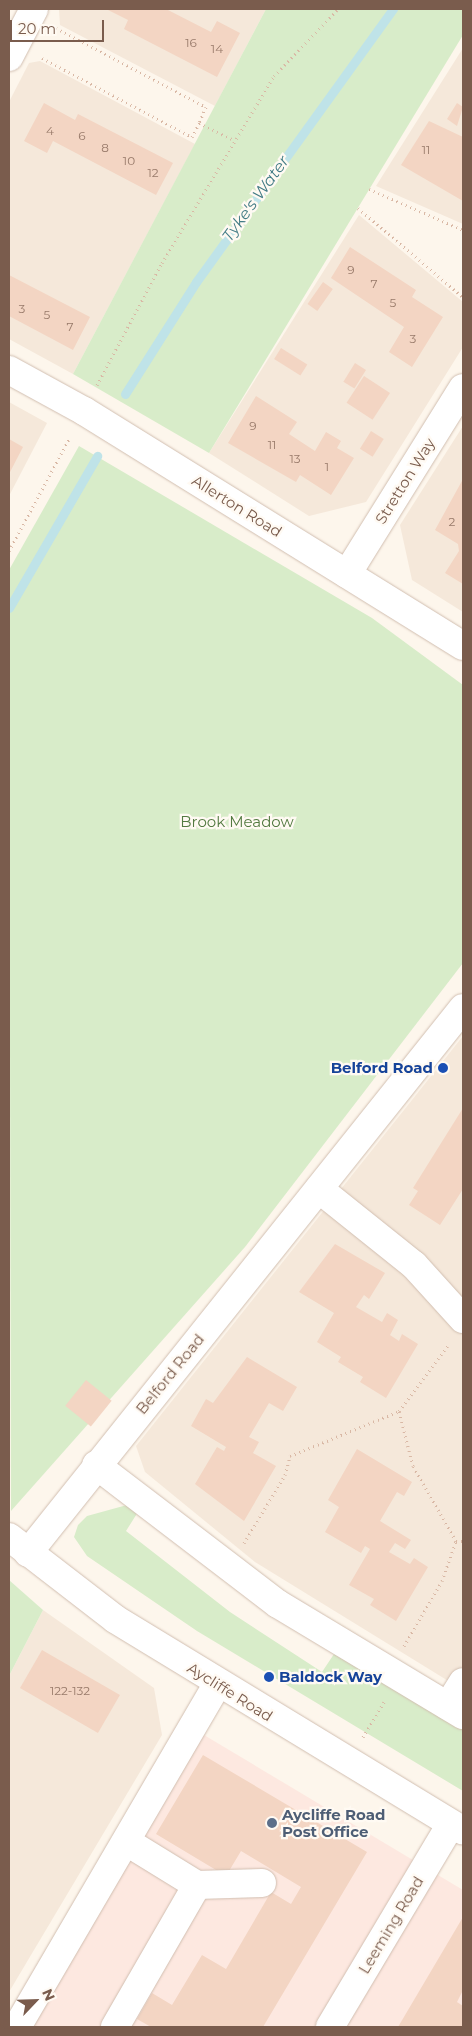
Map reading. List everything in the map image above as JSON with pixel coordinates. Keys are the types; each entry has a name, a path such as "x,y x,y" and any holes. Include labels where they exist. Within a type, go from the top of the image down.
{"street":[{"path":"12,51 33,12"},
{"name":"Allerton Road","path":"9,370 84,410 463,646"},
{"name":"Stretton Way","path":"347,574 463,388"},
{"name":"Belford Road","path":"18,1545 96,1465 463,1008"},
{"path":"319,1189 414,1265 460,1328"},
{"path":"96,1465 229,1568 394,1675 456,1711 463,1682"},
{"name":"Aycliffe Road","path":"18,1545 115,1619 217,1685 457,1827"},
{"path":"17,2027 127,1842 217,1685"},
{"name":"Leeming Road","path":"330,2027 457,1827"},
{"path":"127,1842 197,1885 262,1883"},
{"path":"115,2027 197,1885"}],"path":[{"path":"97,385 234,140 274,76 338,9"},
{"path":"12,51 192,136 199,123 206,107 33,12"},
{"path":"199,123 234,140"},
{"path":"369,189 463,230"},
{"path":"358,208 463,297"},
{"path":"9,551 67,442"},
{"path":"229,1568 285,1475 290,1456 399,1411 438,1353 460,1328"},
{"path":"361,1740 442,1581 456,1541 414,1466 399,1411"},
{"path":"456,1541 463,1541"}],"shaded area":[{"path":"59,9 266,9 215,106 60,25"},
{"path":"463,48 463,224 376,186"},
{"path":"40,61 195,144 73,374 9,339 9,102 29,63"},
{"path":"359,215 463,302 463,347 366,502 309,516 209,453"},
{"path":"9,402 47,423 9,496"},
{"path":"463,426 463,612 412,580 400,525"},
{"path":"463,1036 463,1690 255,1562 145,1472 136,1446"},
{"path":"43,1610 154,1688 162,1735 9,1992 9,1676"},
{"path":"204,1735 463,1890 463,2027 30,2027"}],"green space":[{"path":"266,9 463,9 463,35 209,453 73,374"},
{"name":"Brook Meadow","path":"79,446 372,618 463,685 463,963 245,1247 11,1511 9,570"},
{"path":"127,1505 138,1512 126,1531 230,1612 322,1672 334,1654 463,1729 463,1791 197,1631 87,1556 74,1537 78,1525 87,1516"},
{"path":"9,1580 43,1610 9,1676"}],"building":[{"path":"106,9 166,9 211,32 217,21 240,33 217,77 124,29 128,20"},
{"path":"44,103 75,120 78,114 173,163 156,195 53,141 47,153 24,141"},
{"path":"457,103 463,107 457,126 447,119"},
{"path":"429,121 463,137 463,201 401,165"},
{"path":"350,247 416,290 412,297 443,317 412,367 389,352 404,327 331,278"},
{"path":"9,275 90,317 73,350 9,316"},
{"path":"323,282 333,289 317,311 308,304"},
{"path":"281,348 307,364 300,375 274,359"},
{"path":"355,363 366,370 354,389 343,382"},
{"path":"364,376 390,393 373,420 347,403"},
{"path":"256,396 297,422 289,434 315,451 326,432 341,441 337,448 354,458 331,495 300,475 296,482 228,443"},
{"path":"371,431 384,439 373,457 360,449"},
{"path":"9,439 23,447 9,474"},
{"path":"463,479 463,584 445,573 459,551 458,544 435,530"},
{"path":"463,1108 463,1189 440,1225 409,1205 418,1191 413,1188"},
{"path":"335,1244 385,1273 369,1299 364,1295 356,1307 382,1322 387,1313 398,1320 390,1335 399,1341 402,1334 418,1344 386,1398 360,1382 363,1377 338,1362 341,1357 317,1342 334,1313 299,1292"},
{"path":"247,1357 297,1387 283,1411 269,1403 249,1437 259,1442 253,1453 276,1466 244,1521 195,1484 217,1447 224,1451 226,1447 191,1426 206,1399 213,1403"},
{"path":"86,1380 112,1401 91,1426 65,1406"},
{"path":"357,1449 412,1482 404,1496 397,1492 380,1521 411,1540 405,1549 395,1543 389,1552 410,1564 414,1558 428,1567 396,1621 370,1605 374,1599 349,1585 370,1549 365,1546 361,1553 325,1532 339,1507 328,1500"},
{"path":"42,1650 120,1695 98,1733 20,1688"},
{"path":"203,1755 367,1852 263,2027 151,2027 137,2019 152,1993 172,2005 202,1955 226,1969 271,1892 291,1904 301,1887 241,1851 226,1876 156,1834"},
{"path":"463,1917 463,1990 457,2002 463,2006 463,2027 398,2027"}],"waterway":[{"name":"Tyke's Water","path":"125,394 196,282 393,9"},
{"name":"Tyke's Water","path":"9,608 97,456"}],"place":[{"name":"Belford Road","path":"443,1068"},
{"name":"Baldock Way","path":"269,1677"},
{"name":"Aycliffe Road Post Office","path":"272,1823"}]}
